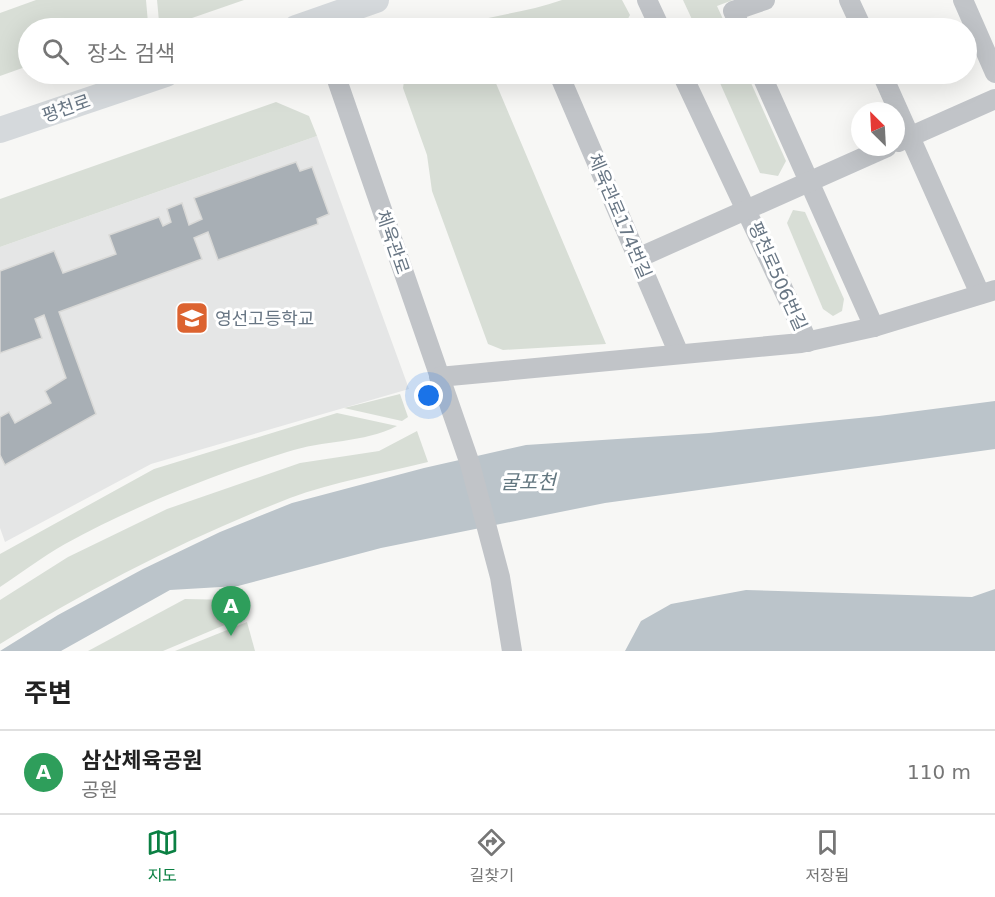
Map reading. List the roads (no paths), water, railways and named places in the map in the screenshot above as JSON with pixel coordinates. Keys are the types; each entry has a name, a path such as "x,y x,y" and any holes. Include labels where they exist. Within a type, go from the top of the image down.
{"main road":[{"path":"331,18 376,0"},
{"name":"평천로","path":"0,130 136,84"}],"street":[{"path":"647,0 655,18"},
{"path":"740,18 765,0"},
{"path":"849,0 857,18"},
{"path":"963,0 971,18"},
{"path":"977,32 995,73"},
{"name":"체육관로","path":"338,84 470,464 500,577 512,651"},
{"name":"체육관로174번길","path":"563,84 679,354"},
{"name":"평천로506번길","path":"687,84 808,342"},
{"path":"765,84 874,327"},
{"path":"885,84 891,102"},
{"path":"905,139 995,99"},
{"path":"439,376 808,342 874,327 988,292 905,144"},
{"path":"747,209 867,156"},
{"name":"평천로506번길","path":"638,258 747,209"}],"water":[{"name":"굴포천","path":"995,401 995,449 605,503 381,548 238,586 170,590 61,651 0,651 58,615 143,569 220,532 292,503 424,468 526,445 709,433 879,416"},
{"path":"995,589 995,651 625,651 641,621 671,604 746,590 972,597"}],"place":[{"name":"영선고등학교","path":"192,318"},
{"name":"삼산체육공원","path":"231,636"}]}
